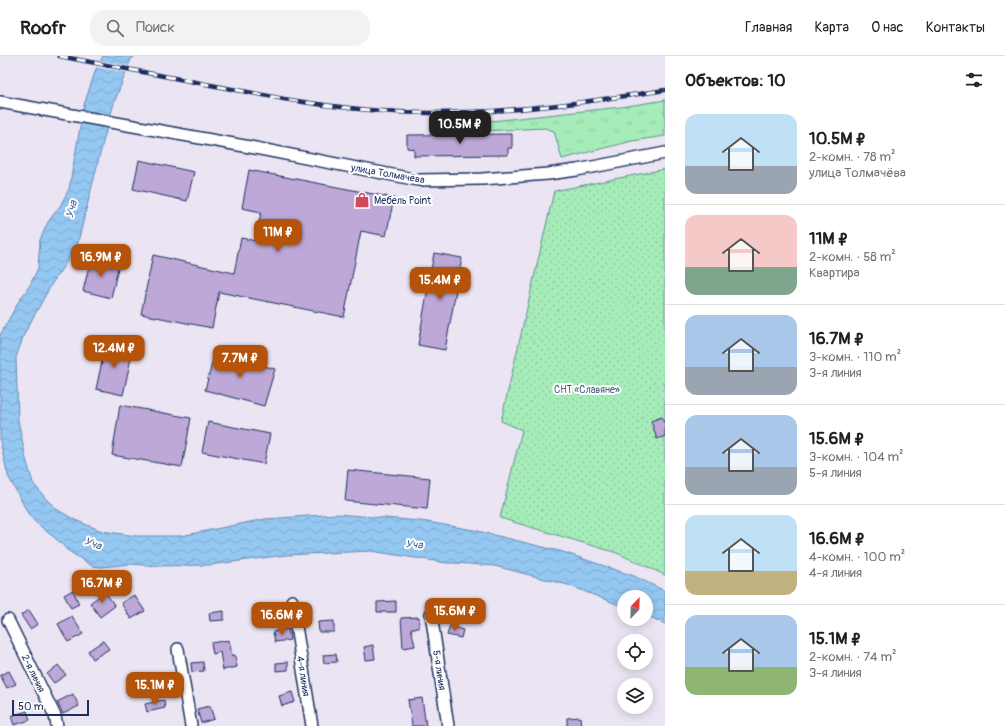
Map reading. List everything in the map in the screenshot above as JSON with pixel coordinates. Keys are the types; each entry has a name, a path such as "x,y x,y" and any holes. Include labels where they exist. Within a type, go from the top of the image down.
{"street":[{"name":"улица Толмачёва","path":"0,102 250,146 418,180 482,179 548,174 665,153"},
{"name":"4-я линия","path":"292,601 312,726"},
{"name":"5-я линия","path":"431,614 448,726"},
{"name":"2-я линия","path":"8,620 55,716 57,726"},
{"path":"178,650 191,726"}],"green space":[{"path":"665,100 665,136 632,141 562,159 554,131 545,128 481,131 482,122 621,107"},
{"name":"СНТ «Славяне»","path":"665,169 665,575 617,553 500,518 522,430 501,421 554,191"}],"water":[{"name":"Уча","path":"103,56 135,56 131,59 114,103 77,246 51,285 24,334 16,358 18,420 26,459 33,483 46,499 58,510 75,520 102,531 136,536 181,536 265,519 337,514 421,521 474,530 563,552 634,576 665,591 665,624 653,618 653,590 617,590 617,604 568,585 495,566 447,563 371,551 286,555 209,565 159,566 130,564 102,567 92,566 67,550 61,543 35,522 29,515 8,476 0,441 0,335 19,301 30,285 38,268 40,240 48,222 60,206 69,189 84,105 96,69"}],"pier":[{"path":"98,60 130,66 128,73 95,67"}],"building":[{"path":"512,134 512,148 508,148 508,155 414,156 414,149 407,148 407,135"},
{"path":"139,160 194,172 187,201 133,189"},
{"path":"249,170 394,198 386,236 361,231 344,317 219,292 212,328 141,314 153,255 234,273 241,238 256,241 261,212 242,208"},
{"path":"434,253 462,258 445,350 418,345"},
{"path":"91,258 119,264 111,298 83,291"},
{"path":"106,343 133,349 123,395 96,389"},
{"path":"215,352 275,369 264,406 205,390"},
{"path":"120,405 191,418 182,467 112,455"},
{"path":"662,417 665,425 665,436 657,439 651,421"},
{"path":"208,422 270,434 264,464 202,452"},
{"path":"348,470 430,478 427,509 345,501"},
{"path":"73,590 79,604 71,608 64,595"},
{"path":"105,592 115,606 100,617 90,603"},
{"path":"134,595 145,611 131,619 121,603"},
{"path":"396,601 396,612 377,612 377,602"},
{"path":"29,610 38,624 30,629 21,615"},
{"path":"224,611 224,620 210,621 209,613"},
{"path":"72,616 83,634 68,642 58,624"},
{"path":"419,617 419,628 411,628 415,646 403,648 401,618"},
{"path":"334,621 334,632 319,632 318,622"},
{"path":"450,626 463,630 461,638 447,635"},
{"path":"288,629 290,640 275,642 273,632"},
{"path":"229,640 232,656 235,655 237,667 223,670 220,652 213,654 211,643"},
{"path":"103,641 109,649 93,659 88,651"},
{"path":"373,645 375,659 366,660 364,647"},
{"path":"336,654 337,662 324,663 323,655"},
{"path":"203,662 204,671 192,672 191,663"},
{"path":"288,662 288,670 276,671 276,663"},
{"path":"58,665 66,675 54,683 47,674"},
{"path":"9,671 16,684 7,688 0,675"},
{"path":"292,692 295,702 282,706 279,696"},
{"path":"73,694 79,706 63,714 57,702"},
{"path":"422,698 426,726 412,726 408,700"},
{"path":"164,700 165,708 147,712 145,704"},
{"path":"210,706 214,719 201,723 197,709"},
{"path":"27,711 30,720 14,725 11,716"},
{"path":"580,717 581,726 567,726 567,718"}],"railway":[{"path":"59,56 284,99 377,111 461,113 520,109 578,103 665,90"}],"place":[{"name":"Мебель Point","path":"362,200"}]}
